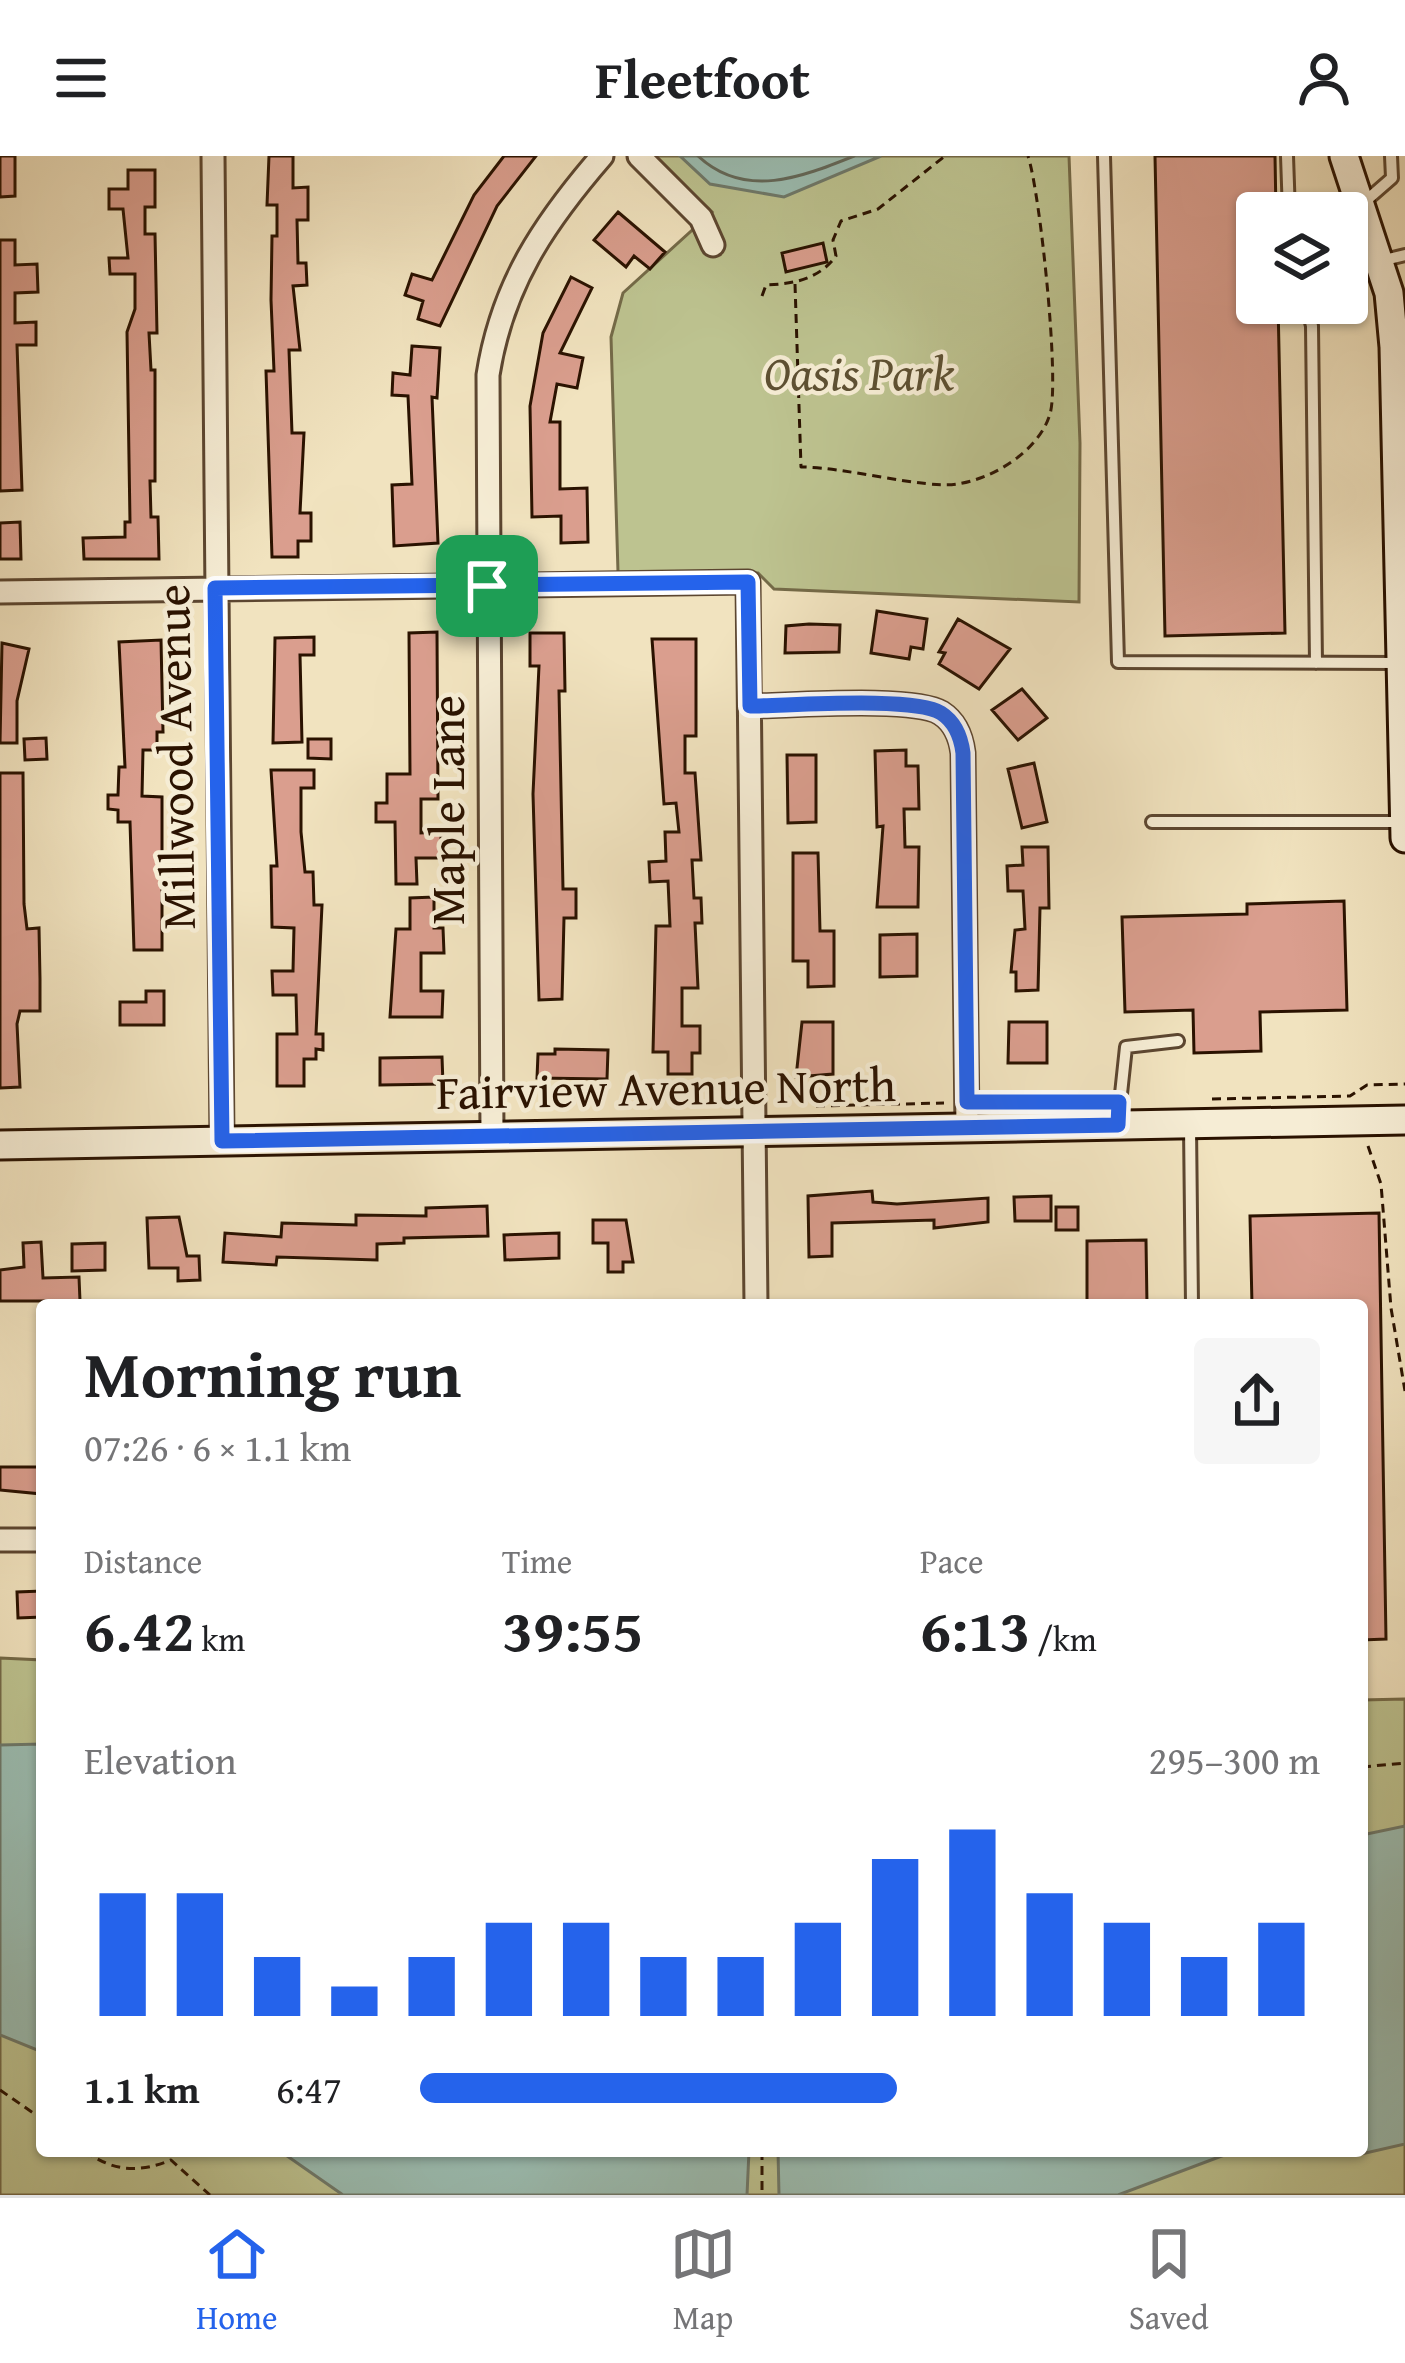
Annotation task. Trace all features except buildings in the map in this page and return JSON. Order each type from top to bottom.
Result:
[{"type":"street","name":"Millwood Avenue","points":[[213,156],[222,1141]]},
{"type":"street","name":"Maple Lane","points":[[492,1136],[486,414],[493,341],[517,272],[536,238],[602,156]]},
{"type":"street","points":[[639,156],[701,218],[713,244]]},
{"type":"street","points":[[1344,156],[1354,192]]},
{"type":"street","points":[[1368,222],[1393,260],[1405,838]]},
{"type":"street","points":[[0,592],[748,582],[756,1299]]},
{"type":"street","points":[[750,706],[928,706],[951,721],[963,753],[967,1115]]},
{"type":"street","name":"Fairview Avenue North","points":[[0,1145],[754,1132],[967,1115],[1118,1125],[1405,1120]]},
{"type":"street","points":[[0,1540],[36,1540]]},
{"type":"lane","points":[[1104,156],[1118,662],[1401,663]]},
{"type":"lane","points":[[1287,156],[1288,192]]},
{"type":"lane","points":[[1368,198],[1392,178],[1391,156]]},
{"type":"lane","points":[[1311,324],[1316,663]]},
{"type":"lane","points":[[1152,822],[1405,822]]},
{"type":"lane","points":[[1118,1125],[1126,1047],[1178,1041]]},
{"type":"lane","points":[[1190,1124],[1192,1299]]},
{"type":"path","points":[[762,296],[766,285],[795,284],[824,272],[836,256],[833,240],[841,221],[878,209],[945,156]]},
{"type":"path","points":[[795,284],[801,467],[843,467],[954,485],[998,472],[1031,444],[1051,414],[1045,278],[1036,182],[1028,156]]},
{"type":"path","points":[[1211,1099],[1350,1096],[1367,1085],[1405,1084]]},
{"type":"path","points":[[814,1106],[967,1115],[1076,1102]]},
{"type":"path","points":[[1368,1160],[1382,1184],[1391,1308],[1405,1391]]},
{"type":"path","points":[[1368,1766],[1405,1763]]},
{"type":"path","points":[[0,2090],[36,2115]]},
{"type":"path","points":[[93,2157],[108,2168],[148,2170],[172,2160],[210,2195]]},
{"type":"path","points":[[762,2157],[762,2195]]},
{"type":"green space","name":"Oasis Park","points":[[651,156],[1069,156],[1080,443],[1079,602],[774,589],[758,573],[618,572],[611,337],[623,293],[712,212]]},
{"type":"green space","points":[[0,1658],[36,1660],[36,2157],[1368,2157],[1368,1700],[1405,1699],[1405,2195],[0,2195]]},
{"type":"water","points":[[680,156],[881,156],[784,197],[710,184]]},
{"type":"water","points":[[36,1744],[36,2050],[0,2035],[0,1745]]},
{"type":"water","points":[[1405,1826],[1405,2144],[1368,2152],[1368,1834]]},
{"type":"water","points":[[289,2157],[749,2157],[747,2195],[343,2195]]},
{"type":"water","points":[[778,2157],[1219,2157],[1118,2195],[779,2195]]},
{"type":"route","points":[[748,582],[750,706],[928,706],[951,721],[963,753],[967,1102],[1119,1102],[1118,1125],[222,1141],[215,588],[487,586],[748,582]]}]
